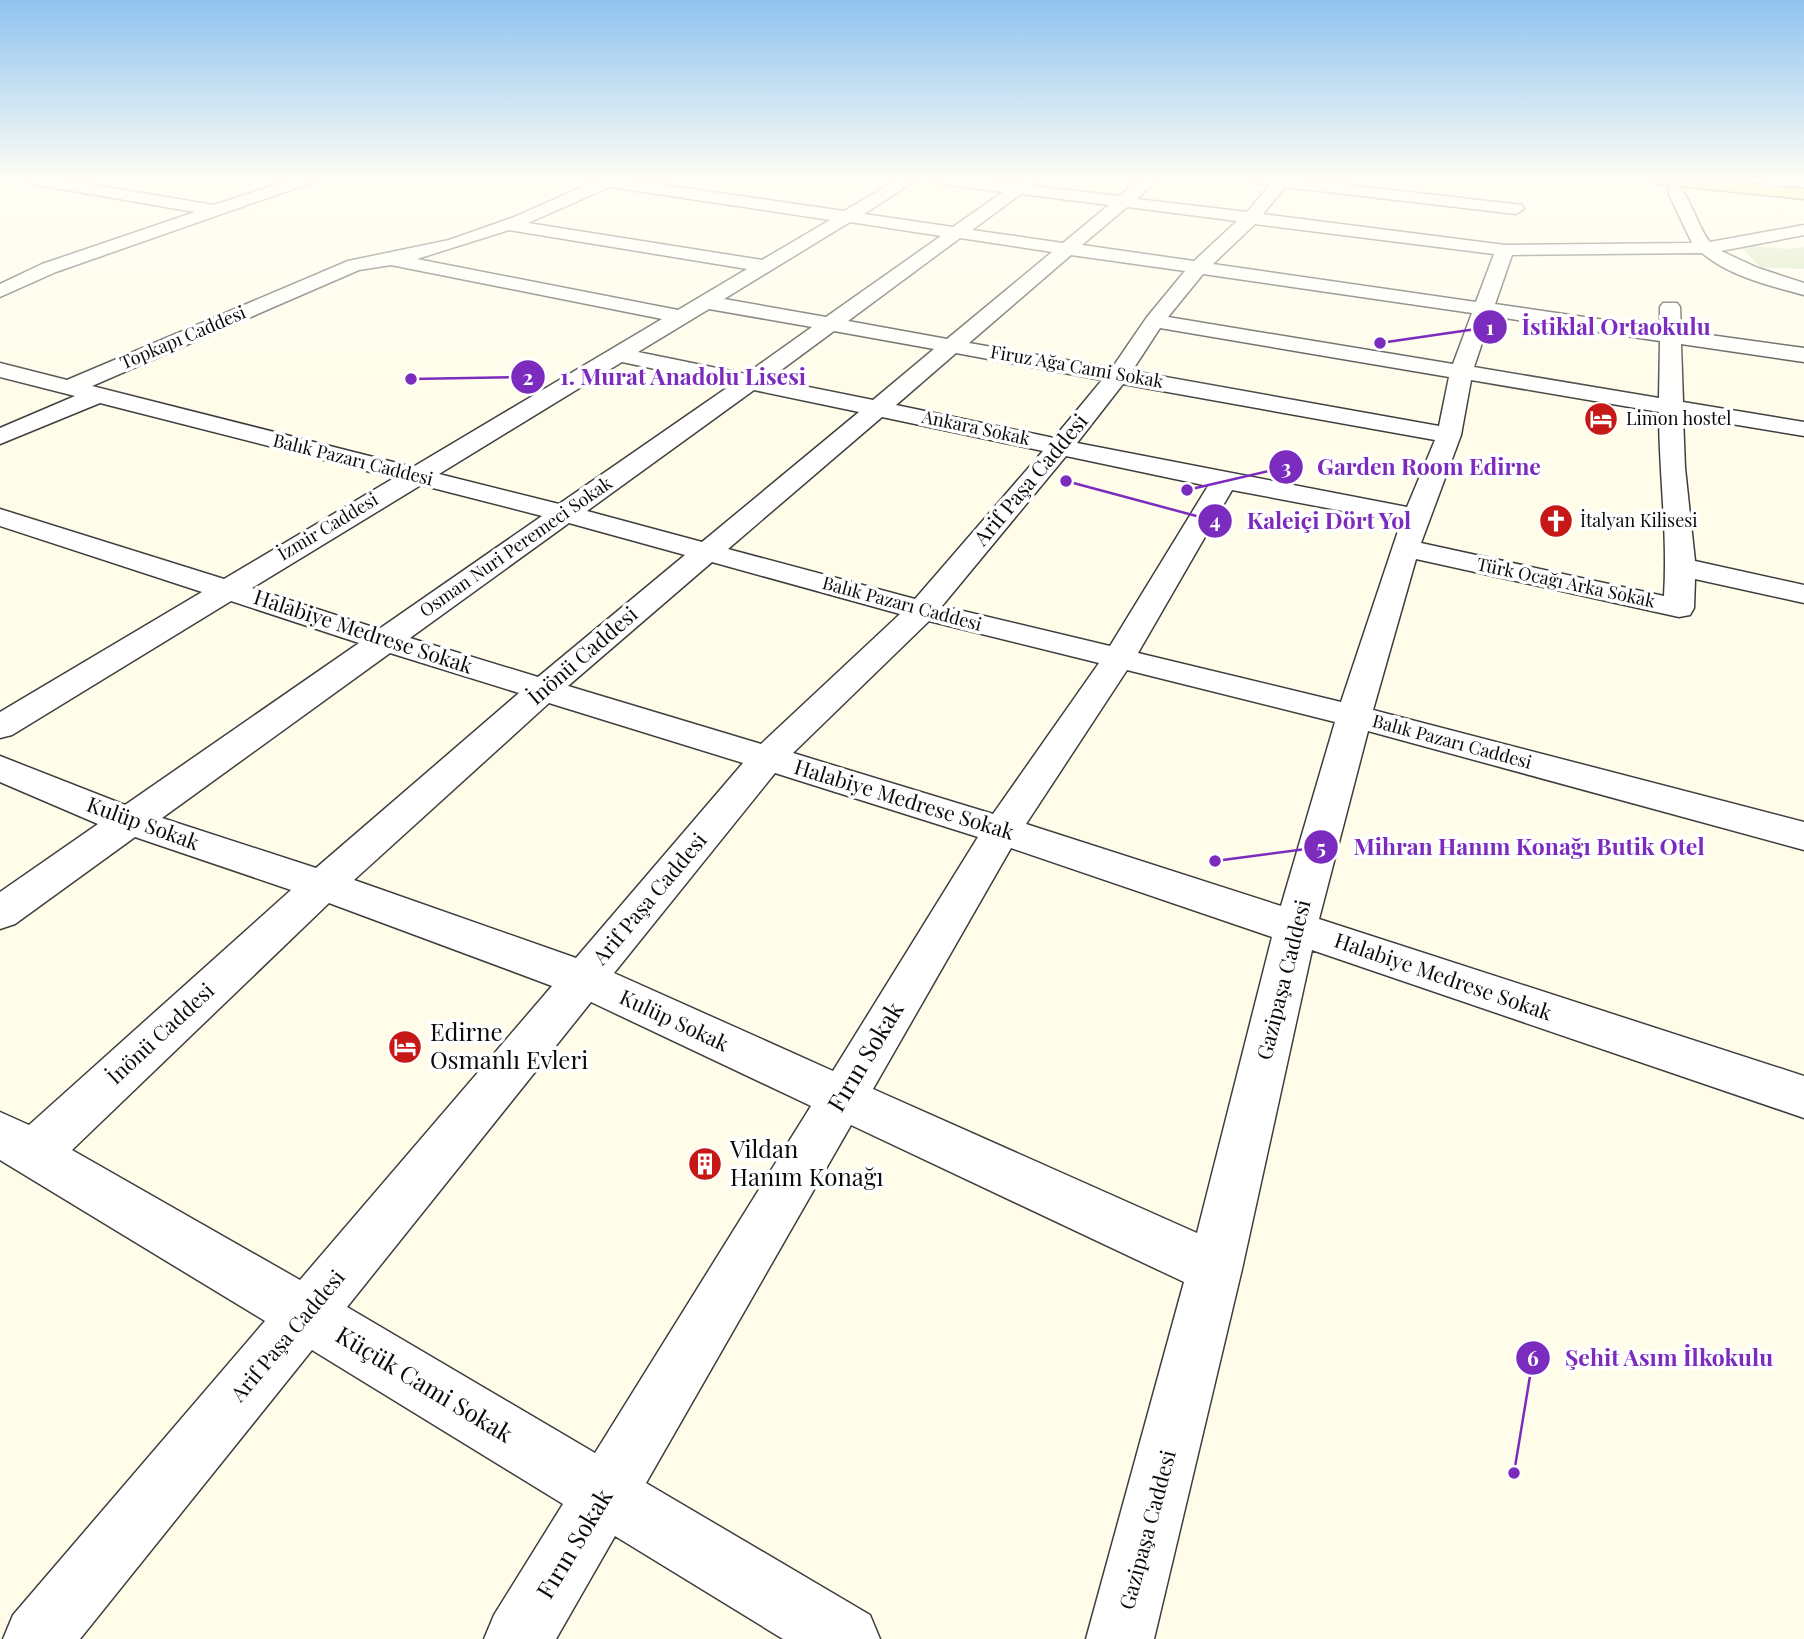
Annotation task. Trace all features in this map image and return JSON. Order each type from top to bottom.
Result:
[{"type":"street","points":[[0,291],[50,268],[86,255]]},
{"type":"street","name":"Topkapı Caddesi","points":[[68,388],[355,265],[398,260],[412,255]]},
{"type":"street","points":[[699,255],[764,266]]},
{"type":"street","name":"İzmir Caddesi","points":[[0,727],[782,255]]},
{"type":"street","name":"Osman Nuri Peremeci Sokak","points":[[0,912],[750,382],[922,255]]},
{"type":"street","name":"İnönü Caddesi","points":[[17,1144],[323,885],[705,550],[1061,255]]},
{"type":"street","points":[[1113,255],[1804,355]]},
{"type":"street","name":"Arif Paşa Caddesi","points":[[37,1639],[768,757],[922,610],[1061,446],[1118,375],[1154,321],[1211,255]]},
{"type":"street","points":[[1325,286],[1344,255]]},
{"type":"street","name":"Gazipaşa Caddesi","points":[[1119,1639],[1215,1269],[1296,927],[1354,716],[1411,533],[1449,435],[1461,372],[1502,255]]},
{"type":"street","points":[[1721,255],[1751,271],[1804,289]]},
{"type":"street","points":[[398,260],[681,317]]},
{"type":"street","points":[[12,262],[50,268]]},
{"type":"street","name":"Firuz Ağa Cami Sokak","points":[[705,302],[1449,435]]},
{"type":"street","name":"Türk Ocağı Arka Sokak","points":[[1411,533],[1679,607],[1681,567],[1672,468],[1670,307]]},
{"type":"street","points":[[1154,321],[1804,429]]},
{"type":"street","name":"Ankara Sokak","points":[[617,354],[1224,481],[1411,533]]},
{"type":"street","name":"Balık Pazarı Caddesi","points":[[0,370],[563,513],[922,610],[1354,716],[1804,836]]},
{"type":"street","points":[[0,437],[96,396]]},
{"type":"street","name":"Fırın Sokak","points":[[518,1639],[1002,830],[1119,658],[1224,481]]},
{"type":"street","name":"Halabiye Medrese Sokak","points":[[0,517],[385,641],[1002,830],[1804,1097]]},
{"type":"street","points":[[1681,567],[1804,594]]},
{"type":"street","name":"Kulüp Sokak","points":[[0,768],[128,821],[323,885],[584,979],[1215,1269]]},
{"type":"street","name":"Küçük Cami Sokak","points":[[17,1144],[306,1314],[846,1639]]},
{"type":"green space","points":[[1749,255],[1804,255],[1804,269],[1760,267]]},
{"type":"place","name":"İstiklal Ortaokulu","points":[[1380,343]]},
{"type":"place","name":"1. Murat Anadolu Lisesi","points":[[411,379]]},
{"type":"place","name":"Limon hostel","points":[[1601,419]]},
{"type":"place","name":"Kaleiçi Dört Yol","points":[[1066,481]]},
{"type":"place","name":"Garden Room Edirne","points":[[1187,490]]},
{"type":"place","name":"İtalyan Kilisesi","points":[[1556,521]]},
{"type":"place","name":"Mihran Hanım Konağı Butik Otel","points":[[1215,861]]},
{"type":"place","name":"Edirne Osmanlı Evleri","points":[[405,1047]]},
{"type":"place","name":"Vildan Hanım Konağı","points":[[705,1164]]},
{"type":"place","name":"Şehit Asım İlkokulu","points":[[1514,1473]]}]
